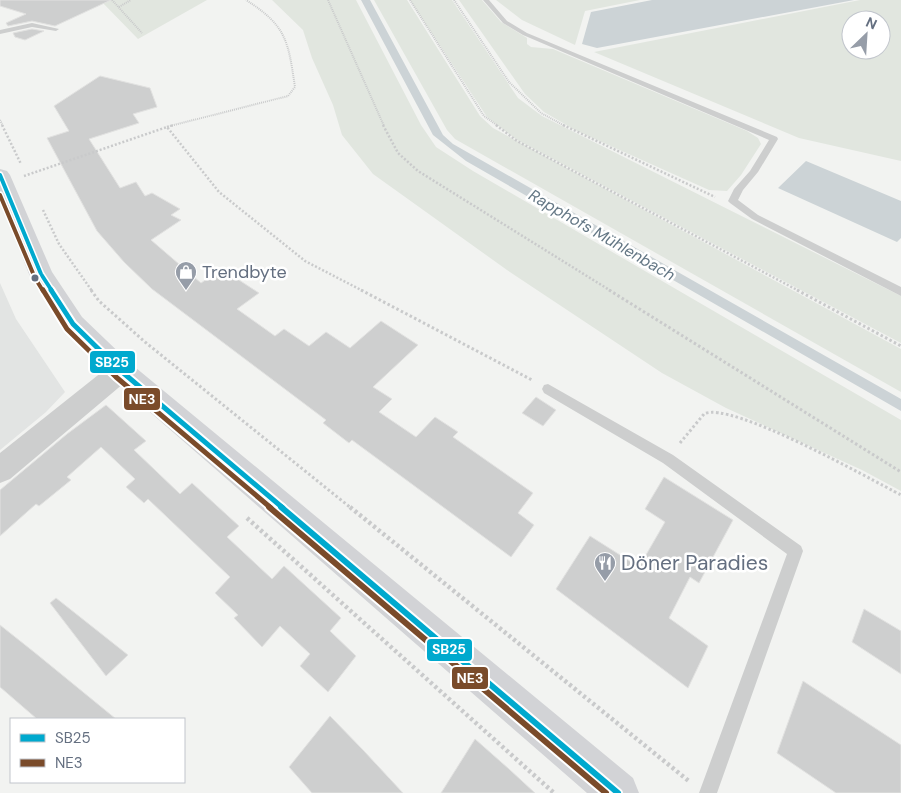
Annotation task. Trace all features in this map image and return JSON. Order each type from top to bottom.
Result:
[{"type":"main road","points":[[15,179],[41,274],[73,324],[121,371],[618,793]]},
{"type":"street","points":[[0,470],[121,371]]},
{"type":"lane","points":[[486,0],[505,22],[525,34],[774,139],[754,172],[739,189],[733,201],[755,217],[901,292]]},
{"type":"lane","points":[[0,32],[32,25],[56,29]]},
{"type":"lane","points":[[548,389],[668,459],[796,551],[702,790]]},
{"type":"path","points":[[112,0],[142,33]]},
{"type":"path","points":[[118,7],[131,0]]},
{"type":"path","points":[[0,120],[15,179],[167,127],[288,96],[296,87],[283,30],[268,13],[246,0]]},
{"type":"path","points":[[328,0],[386,132],[398,153],[418,171],[901,472]]},
{"type":"path","points":[[410,0],[484,116],[494,126],[517,141],[901,346]]},
{"type":"path","points":[[454,0],[510,82],[541,113],[570,129],[714,197],[733,201]]},
{"type":"path","points":[[167,127],[218,192],[305,261],[548,389]]},
{"type":"path","points":[[38,201],[59,244],[99,301],[144,342],[702,790]]},
{"type":"path","points":[[668,459],[700,417],[710,411],[729,413],[828,457],[901,495]]},
{"type":"path","points":[[239,511],[554,793]]},
{"type":"shaded area","points":[[100,0],[207,0],[138,39]]},
{"type":"shaded area","points":[[272,0],[356,0],[421,125],[436,147],[473,171],[901,420],[901,491],[862,470],[726,408],[662,373],[507,270],[373,174],[342,135],[333,105],[312,58],[303,30]]},
{"type":"shaded area","points":[[374,0],[407,0],[480,116],[493,128],[901,349],[901,392],[455,139],[447,130]]},
{"type":"shaded area","points":[[410,0],[452,0],[518,98],[542,116],[901,296],[901,343],[517,140],[487,117]]},
{"type":"shaded area","points":[[459,0],[482,0],[501,22],[527,38],[527,44],[531,47],[553,49],[747,131],[758,138],[761,144],[741,175],[727,191],[709,190],[575,130],[544,112],[525,94]]},
{"type":"shaded area","points":[[496,0],[640,0],[585,11],[575,45],[522,20]]},
{"type":"shaded area","points":[[860,0],[901,0],[901,161],[799,138],[594,52]]},
{"type":"shaded area","points":[[0,283],[16,319],[65,392],[46,412],[0,450]]},
{"type":"water","name":"Rapphofs Mühlenbach","points":[[361,0],[370,0],[443,135],[453,144],[901,399],[901,411],[466,161],[433,135]]},
{"type":"water","points":[[652,0],[854,0],[597,48],[582,44],[591,12]]},
{"type":"water","points":[[806,161],[901,201],[901,238],[897,242],[778,188]]},
{"type":"building","points":[[0,0],[111,0],[55,26],[32,21],[8,26],[6,23],[26,14],[0,6]]},
{"type":"building","points":[[32,29],[44,31],[25,40],[15,37],[13,33]]},
{"type":"building","points":[[100,76],[150,88],[157,107],[133,114],[139,123],[89,139],[120,188],[136,182],[145,196],[152,193],[180,209],[171,215],[181,220],[151,240],[201,283],[222,269],[259,293],[237,309],[275,336],[284,329],[309,346],[326,332],[350,348],[381,321],[418,345],[373,387],[392,399],[379,412],[416,437],[435,417],[458,432],[453,437],[533,493],[518,513],[534,525],[511,557],[352,440],[349,443],[323,423],[326,420],[152,289],[124,262],[97,231],[47,138],[69,131],[54,106]]},
{"type":"building","points":[[536,397],[556,410],[543,426],[522,413]]},
{"type":"building","points":[[106,405],[146,441],[134,450],[180,494],[192,483],[239,526],[227,537],[272,579],[284,566],[341,618],[330,631],[356,656],[328,692],[300,666],[310,654],[280,626],[262,647],[234,618],[238,615],[215,593],[230,577],[148,499],[144,503],[126,487],[135,479],[101,447],[67,477],[71,480],[39,506],[36,504],[0,536],[0,490],[67,434]]},
{"type":"building","points":[[664,477],[733,520],[699,583],[690,577],[669,618],[708,646],[688,688],[556,589],[590,536],[639,567],[665,522],[645,509]]},
{"type":"building","points":[[56,598],[128,655],[106,676],[50,603]]},
{"type":"building","points":[[864,609],[901,631],[901,674],[852,642]]},
{"type":"building","points":[[0,625],[115,718],[36,718],[0,687]]},
{"type":"building","points":[[803,681],[901,745],[901,793],[836,793],[777,753]]},
{"type":"building","points":[[330,716],[403,793],[312,793],[289,767]]},
{"type":"building","points":[[475,739],[509,769],[535,793],[441,793]]},
{"type":"transit line","name":"SB25","points":[[0,175],[41,274],[73,324],[121,371],[618,793]]},
{"type":"transit line","name":"NE3","points":[[0,195],[35,278],[67,329],[116,377],[606,793]]},
{"type":"place","name":"Trendbyte","points":[[186,291]]},
{"type":"place","name":"Döner Paradies","points":[[605,582]]}]
